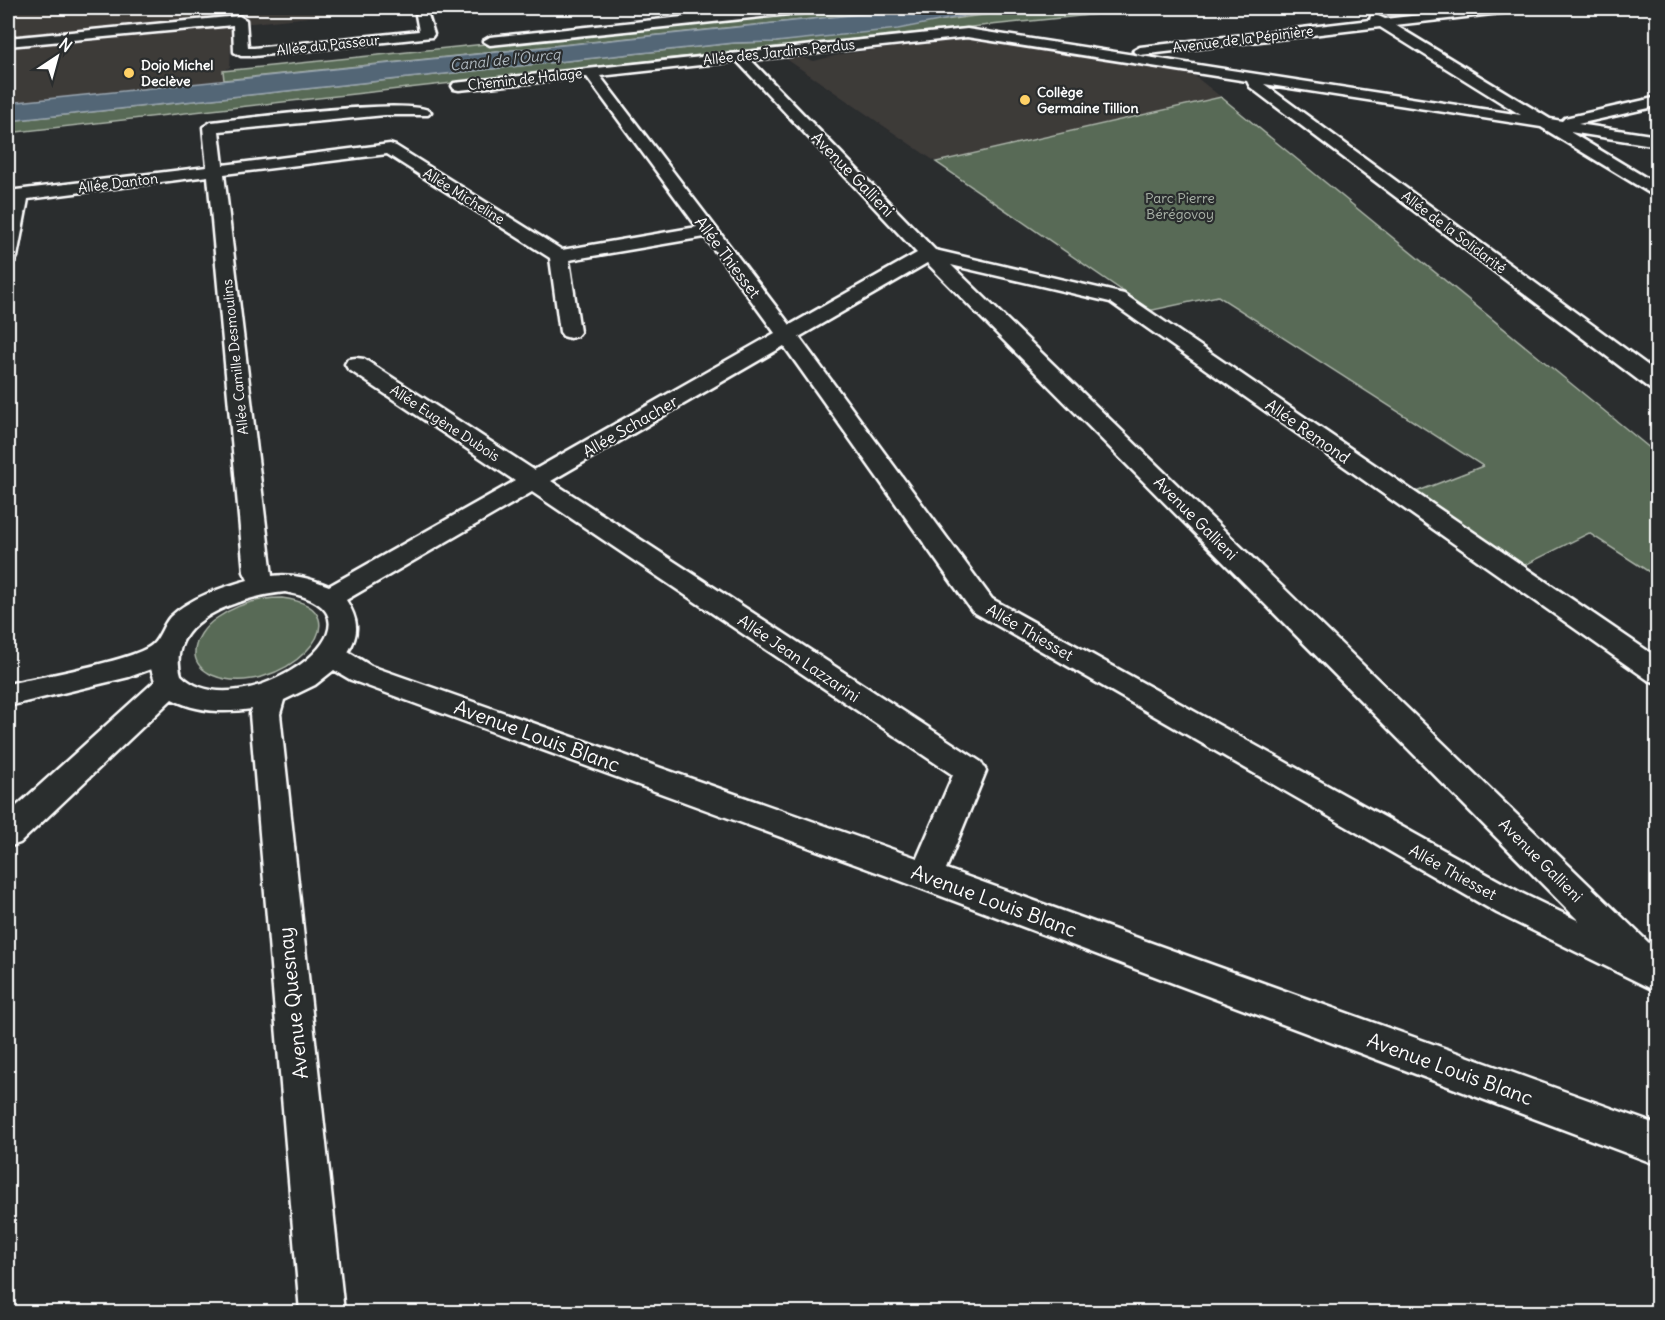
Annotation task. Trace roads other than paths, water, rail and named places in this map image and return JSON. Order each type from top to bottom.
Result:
[{"type":"street","points":[[490,41],[809,8]]},
{"type":"street","name":"Avenue de la Pépinière","points":[[1121,57],[1130,52],[1510,8]]},
{"type":"street","points":[[637,10],[652,16],[707,18]]},
{"type":"street","points":[[1366,13],[1658,193]]},
{"type":"street","name":"Allée du Passeur","points":[[8,42],[167,22],[239,20],[241,52],[427,34],[422,15]]},
{"type":"street","points":[[297,32],[298,48]]},
{"type":"street","name":"Allée des Jardins Perdus","points":[[591,72],[967,33],[1547,123]]},
{"type":"street","name":"Avenue Gallieni","points":[[740,56],[929,254],[1658,975]]},
{"type":"street","name":"Chemin de Halage","points":[[459,86],[591,72]]},
{"type":"street","name":"Allée Thiesset","points":[[591,72],[788,336],[981,605],[1509,903],[1658,975]]},
{"type":"street","name":"Allée de la Solidarité","points":[[1254,78],[1255,84],[1658,384]]},
{"type":"street","points":[[1547,123],[1562,123],[1658,101]]},
{"type":"street","name":"Allée Camille Desmoulins","points":[[264,584],[257,572],[211,127],[385,111],[423,112]]},
{"type":"street","points":[[1505,117],[1514,117],[1524,111]]},
{"type":"street","points":[[1547,123],[1658,141]]},
{"type":"street","name":"Allée Micheline","points":[[216,171],[390,150],[559,256]]},
{"type":"street","name":"Allée Danton","points":[[8,257],[14,196],[216,171]]},
{"type":"street","points":[[570,332],[559,256],[708,231]]},
{"type":"street","name":"Allée Schacher","points":[[331,597],[929,254]]},
{"type":"street","name":"Allée Remond","points":[[929,254],[1116,298],[1658,673]]},
{"type":"street","name":"Allée Eugène Dubois","points":[[357,364],[534,481]]},
{"type":"street","name":"Allée Jean Lazzarini","points":[[534,481],[970,771],[926,876]]},
{"type":"street","points":[[264,584],[299,584],[317,589],[331,597],[340,609],[344,623],[341,638],[331,655],[309,675],[271,694],[241,701],[213,701],[189,695],[172,684],[164,668],[165,650],[175,632],[191,615],[230,594],[264,584]]},
{"type":"street","points":[[8,695],[129,667],[165,650]]},
{"type":"street","name":"Avenue Louis Blanc","points":[[331,655],[362,673],[926,876],[1658,1145]]},
{"type":"street","points":[[8,834],[152,699],[172,684]]},
{"type":"street","name":"Avenue Quesnay","points":[[271,694],[265,714],[322,1312]]},
{"type":"water","name":"Canal de l'Ourcq","points":[[919,8],[1036,8],[969,15],[898,29],[776,42],[734,43],[8,121],[8,103]]},
{"type":"place","name":"Dojo Michel Declève","points":[[129,73]]},
{"type":"place","name":"Collège Germaine Tillion","points":[[1025,100]]},
{"type":"park label","name":"Parc Pierre Bérégovoy","points":[[1180,206]]}]
